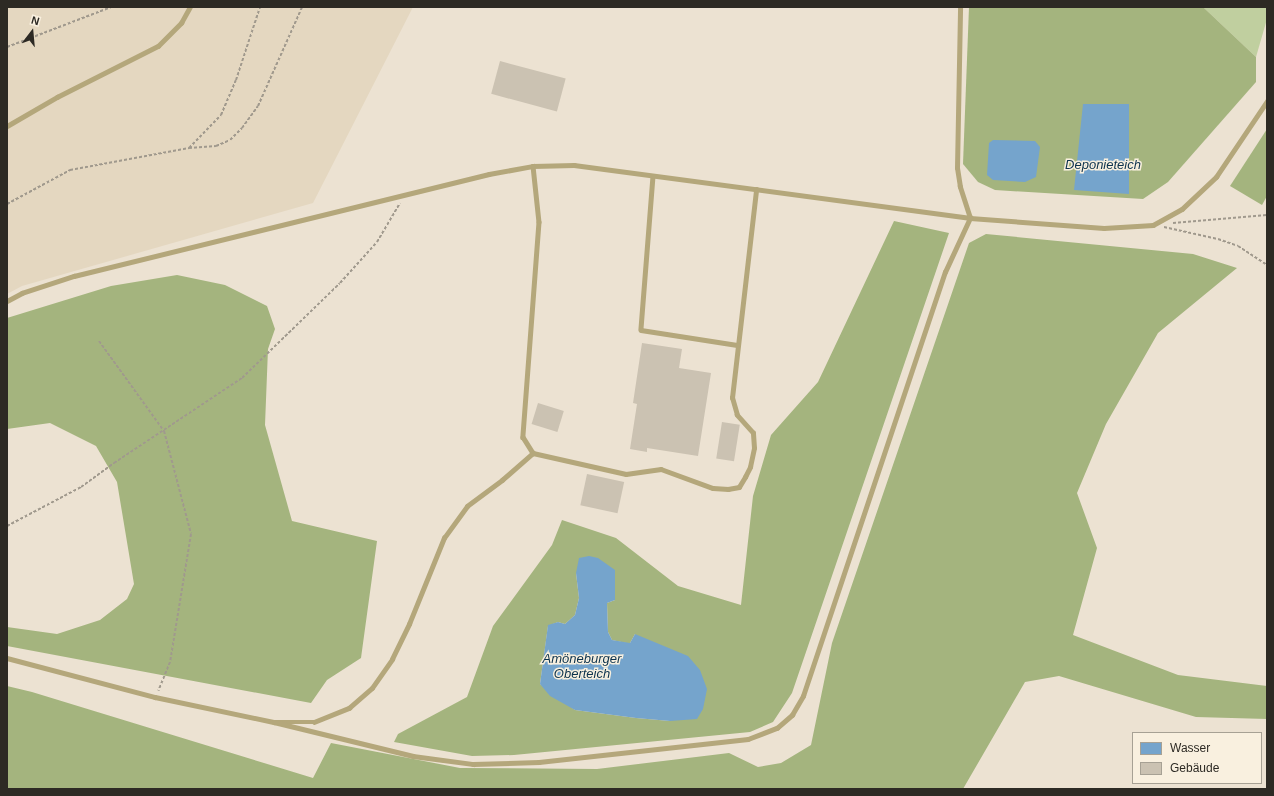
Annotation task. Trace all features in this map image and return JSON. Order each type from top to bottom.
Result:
[{"type":"lane","points":[[7,126],[56,97],[158,46],[181,24],[190,7]]},
{"type":"lane","points":[[7,658],[155,697],[274,722],[413,756],[473,764],[539,762],[748,739],[777,728],[792,715],[803,696],[945,272],[970,218],[960,186],[958,168],[960,7]]},
{"type":"lane","points":[[7,301],[22,293],[74,276],[405,194],[489,174],[533,166],[574,165],[970,218],[1104,228],[1153,225],[1182,209],[1216,177],[1267,101]]},
{"type":"lane","points":[[533,166],[539,222],[523,436],[532,453],[626,474],[661,469],[713,488],[728,489],[739,486],[750,467],[754,448],[753,433],[737,415],[732,398],[756,189]]},
{"type":"lane","points":[[653,176],[642,330],[737,345]]},
{"type":"lane","points":[[274,722],[314,722],[349,708],[372,688],[392,659],[409,624],[444,538],[467,506],[502,480],[532,453]]},
{"type":"path","points":[[7,47],[111,7]]},
{"type":"path","points":[[189,148],[211,127],[224,110],[236,80],[260,7]]},
{"type":"path","points":[[7,204],[70,170],[189,148],[216,146],[230,140],[242,128],[261,100],[302,7]]},
{"type":"path","points":[[7,526],[81,487],[114,463],[242,378],[340,283],[377,242],[405,194]]},
{"type":"path","points":[[1153,225],[1267,216]]},
{"type":"path","points":[[1153,225],[1218,239],[1238,246],[1267,266]]},
{"type":"path","points":[[99,341],[164,431],[191,534],[170,662],[155,697]]},
{"type":"shaded area","points":[[7,7],[413,7],[313,203],[22,286],[7,294]]},
{"type":"green space","points":[[969,7],[1203,7],[1256,57],[1256,82],[1168,182],[1143,199],[995,190],[978,182],[963,164]]},
{"type":"green space","points":[[1203,7],[1267,7],[1267,19],[1256,57]]},
{"type":"green space","points":[[1267,129],[1267,196],[1262,205],[1230,186]]},
{"type":"green space","points":[[894,221],[949,233],[792,693],[773,722],[750,732],[514,755],[472,756],[394,742],[398,734],[467,697],[493,626],[552,545],[562,520],[616,538],[678,586],[741,605],[753,496],[771,435],[818,382]],"holes":[[[576,573],[614,590],[615,600],[607,603],[608,632],[612,640],[626,643],[630,643],[635,634],[670,721],[575,710],[540,684],[548,626],[558,622],[565,624],[575,615],[579,598]]]},
{"type":"green space","points":[[986,234],[1193,254],[1237,268],[1158,333],[1106,424],[1077,493],[1097,548],[1073,635],[1178,675],[1267,686],[1267,719],[1196,717],[1059,676],[1025,682],[963,789],[7,789],[7,686],[32,692],[313,778],[331,743],[460,768],[597,769],[729,753],[758,767],[781,763],[811,745],[832,643],[969,243]]},
{"type":"green space","points":[[177,275],[225,285],[267,306],[275,329],[268,349],[265,425],[292,521],[377,541],[361,658],[327,680],[311,703],[7,646],[7,627],[57,634],[100,620],[127,599],[134,584],[117,482],[96,446],[50,423],[7,429],[7,318],[111,286]]},
{"type":"water","name":"Deponieteich","points":[[1083,104],[1129,104],[1129,194],[1074,190]]},
{"type":"water","name":"Deponieteich","points":[[993,140],[1035,141],[1040,147],[1036,177],[1025,182],[993,180],[987,175],[989,143]]},
{"type":"water","name":"Amöneburger Oberteich","points":[[589,556],[598,558],[615,570],[615,600],[607,603],[608,632],[612,640],[630,643],[635,634],[688,656],[700,670],[707,689],[703,709],[697,719],[670,721],[575,710],[550,696],[540,684],[548,625],[558,622],[565,624],[575,615],[579,598],[576,573],[579,558]]},
{"type":"building","points":[[500,61],[566,79],[557,111],[491,94]]},
{"type":"building","points":[[642,343],[682,349],[679,368],[711,373],[698,456],[647,448],[647,452],[630,449],[637,404],[633,403]]},
{"type":"building","points":[[538,403],[564,411],[557,432],[532,424]]},
{"type":"building","points":[[722,422],[740,425],[734,461],[716,459]]},
{"type":"building","points":[[587,474],[624,482],[618,513],[580,505]]}]
